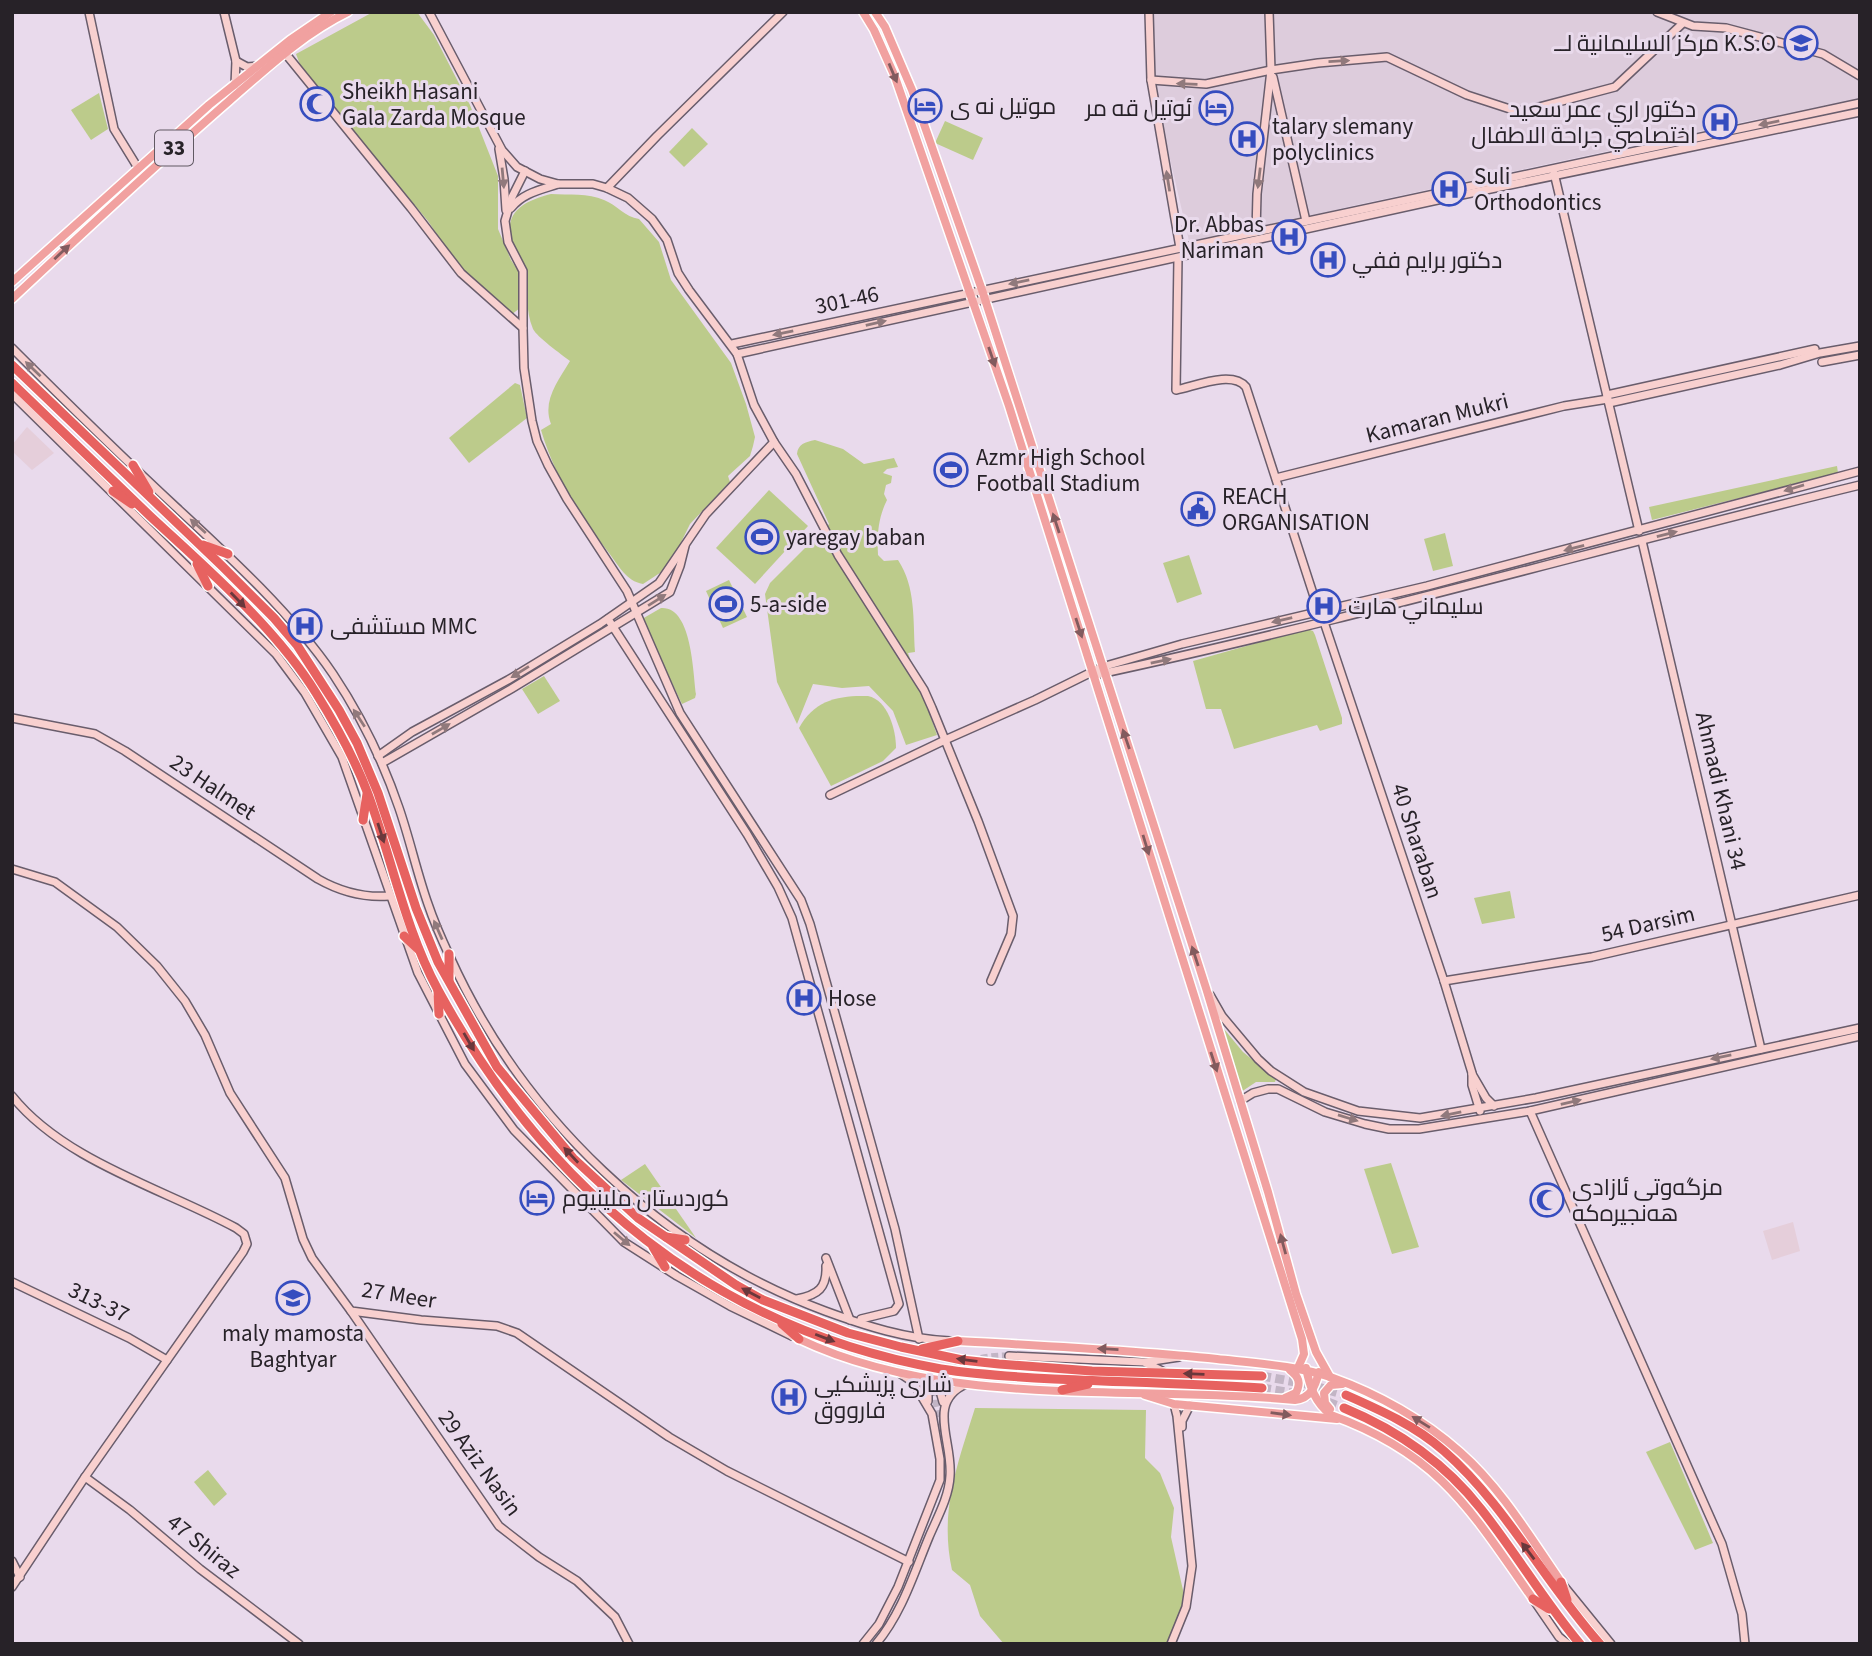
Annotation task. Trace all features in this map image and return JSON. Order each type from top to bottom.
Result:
[{"type":"highway","points":[[12,365],[274,618],[314,670],[349,727],[372,776],[422,923],[449,985],[498,1067],[532,1110],[573,1158],[638,1217],[736,1285],[764,1300],[848,1333],[917,1351],[962,1360],[1092,1371],[1262,1376]]},
{"type":"highway","points":[[12,383],[240,601],[304,676],[353,759],[421,952],[438,989],[483,1067],[535,1135],[594,1197],[650,1243],[704,1281],[775,1318],[843,1344],[890,1358],[1002,1377],[1262,1388]]},
{"type":"highway","points":[[133,465],[155,503]]},
{"type":"highway","points":[[113,492],[149,515]]},
{"type":"highway","points":[[197,542],[228,554]]},
{"type":"highway","points":[[193,556],[208,586]]},
{"type":"highway","points":[[304,676],[312,677],[314,670]]},
{"type":"highway","points":[[317,694],[318,689],[326,688]]},
{"type":"highway","points":[[363,820],[367,793]]},
{"type":"highway","points":[[404,936],[421,952]]},
{"type":"highway","points":[[449,954],[449,985]]},
{"type":"highway","points":[[438,989],[439,1014]]},
{"type":"highway","points":[[521,1119],[530,1118],[532,1110]]},
{"type":"highway","points":[[535,1135],[538,1126],[545,1125]]},
{"type":"highway","points":[[664,1237],[685,1240]]},
{"type":"highway","points":[[650,1243],[665,1267]]},
{"type":"highway","points":[[775,1318],[799,1339]]},
{"type":"highway","points":[[917,1351],[958,1341]]},
{"type":"highway","points":[[1062,1390],[1097,1382]]},
{"type":"highway","points":[[1346,1395],[1376,1408],[1423,1435],[1460,1466],[1482,1490],[1600,1644]]},
{"type":"highway","points":[[1344,1408],[1410,1442],[1440,1465],[1481,1509],[1580,1644]]},
{"type":"highway","points":[[1410,1442],[1415,1456]]},
{"type":"highway","points":[[1561,1582],[1568,1605]]},
{"type":"highway","points":[[1533,1599],[1556,1614]]},
{"type":"main road","points":[[89,12],[114,129],[138,168]]},
{"type":"main road","points":[[224,12],[236,61],[235,85]]},
{"type":"main road","name":"33","points":[[217,105],[258,66],[331,12]]},
{"type":"main road","name":"33","points":[[13,299],[217,105],[285,53],[348,12]]},
{"type":"main road","points":[[429,12],[497,142],[517,167],[540,179],[558,184],[593,184],[607,187],[628,198],[652,219],[667,240],[678,273],[732,344],[754,405],[774,442],[796,474],[844,565],[924,690],[978,821],[1013,916],[1011,934],[991,981]]},
{"type":"main road","points":[[607,187],[783,12]]},
{"type":"main road","points":[[863,12],[895,77],[972,297],[1097,672],[1166,864],[1264,1176],[1296,1294],[1316,1352],[1330,1377]]},
{"type":"main road","points":[[875,12],[885,27],[912,90],[984,295],[1160,892],[1304,1348],[1296,1393],[1282,1399]]},
{"type":"main road","points":[[1149,12],[1151,80],[1180,248]]},
{"type":"main road","points":[[1256,232],[1257,194],[1271,70],[1269,12]]},
{"type":"main road","points":[[1657,12],[1683,23],[1699,27],[1726,28],[1816,52],[1833,58],[1860,76]]},
{"type":"main road","points":[[1151,80],[1206,84],[1318,62],[1387,57],[1467,95],[1513,110],[1530,109],[1615,87],[1683,23]]},
{"type":"main road","points":[[285,53],[461,273],[523,328]]},
{"type":"main road","points":[[236,61],[247,67],[258,66]]},
{"type":"main road","points":[[1271,70],[1306,221]]},
{"type":"main road","points":[[972,297],[1178,258],[1860,103]]},
{"type":"main road","points":[[984,295],[1306,221],[1860,112]]},
{"type":"main road","name":"33","points":[[12,282],[138,168],[206,115]]},
{"type":"main road","points":[[497,142],[504,179],[505,233],[523,271],[524,368],[537,441],[567,499],[627,591],[680,713],[801,901],[810,924],[895,1229],[919,1339]]},
{"type":"main road","points":[[506,214],[525,171]]},
{"type":"main road","points":[[1554,173],[1640,531]]},
{"type":"main road","points":[[506,214],[519,198],[558,184]]},
{"type":"main road","points":[[1178,258],[1176,390],[1230,378],[1243,383],[1319,612]]},
{"type":"main road","name":"301-46","points":[[732,344],[972,297]]},
{"type":"main road","name":"301-46","points":[[737,354],[972,297]]},
{"type":"main road","name":"Kamaran Mukri","points":[[1276,478],[1564,406],[1608,399],[1820,351],[1860,346]]},
{"type":"main road","points":[[12,348],[228,554],[309,641],[366,728],[400,810],[428,904],[449,954],[490,1034],[569,1136],[656,1218],[685,1240],[749,1278],[796,1300],[850,1320],[919,1339],[1187,1356],[1298,1371],[1330,1377],[1348,1384],[1404,1412],[1437,1433],[1461,1453],[1533,1539],[1561,1582],[1611,1644]]},
{"type":"main road","points":[[1822,362],[1860,355]]},
{"type":"main road","points":[[12,394],[275,654],[305,693],[342,757],[418,973],[465,1064],[514,1130],[624,1242],[730,1306],[813,1346],[900,1373],[966,1384],[1142,1394],[1191,1392],[1300,1399],[1306,1398],[1312,1391],[1318,1375],[1316,1352]]},
{"type":"main road","points":[[380,760],[511,689],[610,623],[631,602],[659,583],[706,514],[774,442]]},
{"type":"main road","points":[[830,795],[1097,672],[1231,632],[1498,568],[1860,471]]},
{"type":"main road","points":[[1097,672],[1234,644],[1324,622],[1860,485]]},
{"type":"main road","points":[[1759,499],[1754,505],[1761,510]]},
{"type":"main road","points":[[1736,505],[1743,509],[1738,516]]},
{"type":"main road","points":[[610,623],[636,614],[670,592],[687,541]]},
{"type":"main road","name":"Ahmadi Khani 34","points":[[1642,541],[1761,1049]]},
{"type":"main road","points":[[1512,564],[1514,573]]},
{"type":"main road","points":[[1498,568],[1501,576]]},
{"type":"main road","name":"40 Sharaban","points":[[1324,622],[1444,981],[1472,1073],[1482,1118]]},
{"type":"main road","points":[[610,623],[747,834],[789,910],[899,1304],[894,1311],[861,1319]]},
{"type":"main road","points":[[1231,632],[1234,644]]},
{"type":"main road","name":"23 Halmet","points":[[12,718],[94,734],[125,751],[318,879],[345,891],[366,896],[389,895]]},
{"type":"main road","points":[[1153,868],[1160,869],[1166,864]]},
{"type":"main road","name":"27 Meer","points":[[12,869],[55,882],[108,920],[157,966],[185,1001],[205,1035],[230,1093],[285,1178],[303,1239],[312,1258],[351,1311],[497,1326],[517,1333],[669,1437],[727,1471],[909,1562]]},
{"type":"main road","points":[[1160,892],[1166,885],[1173,887]]},
{"type":"main road","name":"54 Darsim","points":[[1444,981],[1591,957],[1860,895]]},
{"type":"main road","points":[[1206,988],[1222,1016],[1258,1059],[1289,1083],[1330,1103],[1380,1115],[1420,1118],[1536,1098],[1860,1028]]},
{"type":"main road","points":[[1240,1101],[1268,1088],[1278,1089],[1325,1112],[1378,1127],[1419,1129],[1531,1111],[1860,1037]]},
{"type":"main road","name":"40 Sharaban","points":[[1472,1073],[1494,1105]]},
{"type":"main road","points":[[12,1096],[22,1109],[56,1139],[236,1228],[244,1234],[247,1244],[12,1587]]},
{"type":"main road","points":[[1325,1112],[1330,1103]]},
{"type":"main road","points":[[1531,1111],[1722,1544],[1742,1614],[1745,1644]]},
{"type":"main road","points":[[1252,1179],[1264,1176]]},
{"type":"main road","points":[[1257,1194],[1268,1192]]},
{"type":"main road","points":[[796,1300],[815,1294],[823,1288],[827,1277],[826,1258],[850,1320]]},
{"type":"main road","name":"313-37","points":[[12,1282],[128,1338],[167,1360]]},
{"type":"main road","name":"29 Aziz Nasin","points":[[351,1311],[499,1526],[539,1557],[577,1581],[615,1617],[629,1644]]},
{"type":"main road","points":[[1009,1356],[1144,1362],[1187,1356]]},
{"type":"main road","points":[[1144,1362],[1165,1372]]},
{"type":"main road","points":[[1298,1371],[1323,1408],[1331,1415],[1391,1441],[1415,1456],[1444,1480],[1470,1509],[1559,1637],[1568,1644]]},
{"type":"main road","points":[[900,1373],[913,1382],[930,1407]]},
{"type":"main road","points":[[944,1407],[951,1392],[966,1384]]},
{"type":"main road","points":[[1343,1419],[1328,1407],[1324,1393],[1331,1385],[1348,1384]]},
{"type":"main road","points":[[876,1644],[903,1601],[950,1482],[944,1407],[942,1395],[936,1389],[928,1395],[939,1449],[940,1480],[890,1605]]},
{"type":"main road","points":[[1142,1394],[1174,1404],[1343,1419]]},
{"type":"main road","points":[[1173,1644],[1186,1607],[1192,1566],[1174,1404]]},
{"type":"main road","points":[[1173,1644],[1189,1612],[1196,1567],[1182,1421],[1189,1405]]},
{"type":"main road","points":[[863,1644],[905,1583],[945,1480],[940,1417]]},
{"type":"main road","name":"47 Shiraz","points":[[85,1477],[299,1644]]},
{"type":"main road","points":[[12,1560],[20,1577]]},
{"type":"shaded area","points":[[1147,12],[1860,12],[1860,101],[1753,120],[1189,241],[1150,72]]},
{"type":"shaded area","points":[[27,427],[54,453],[32,470],[12,451],[12,445]]},
{"type":"shaded area","points":[[1793,1222],[1800,1251],[1772,1260],[1763,1231]]},
{"type":"green space","points":[[373,12],[417,12],[434,35],[470,105],[498,176],[498,229],[519,272],[520,308],[511,315],[466,278],[428,221],[302,70],[296,54]]},
{"type":"green space","points":[[99,93],[108,129],[91,140],[71,110]]},
{"type":"green space","points":[[945,121],[983,138],[973,160],[935,143]]},
{"type":"green space","points":[[692,128],[708,144],[684,167],[669,152]]},
{"type":"green space","points":[[551,194],[585,195],[604,200],[629,216],[639,219],[659,242],[671,280],[731,363],[755,437],[750,456],[728,476],[730,482],[690,524],[669,567],[643,584],[632,580],[623,572],[578,510],[553,464],[541,430],[551,424],[548,407],[550,399],[570,361],[533,329],[524,266],[513,246],[510,225],[517,210],[532,200]]},
{"type":"green space","points":[[515,383],[520,385],[527,418],[469,463],[449,438]]},
{"type":"green space","points":[[815,440],[843,449],[864,464],[894,458],[898,467],[887,469],[883,473],[892,476],[884,494],[887,500],[879,527],[878,555],[884,561],[898,560],[908,581],[915,652],[908,653],[937,735],[906,745],[893,711],[869,686],[842,688],[813,684],[797,724],[777,682],[765,594],[770,583],[829,524],[797,454],[803,444]]},
{"type":"green space","points":[[1837,466],[1838,473],[1652,520],[1649,507]]},
{"type":"green space","name":"yaregay baban","points":[[769,490],[808,526],[755,584],[716,548]]},
{"type":"green space","points":[[1445,533],[1453,566],[1433,571],[1424,539]]},
{"type":"green space","points":[[1189,555],[1202,594],[1177,603],[1163,563]]},
{"type":"green space","name":"5-a-side","points":[[729,580],[747,617],[723,628],[706,591]]},
{"type":"green space","points":[[661,608],[671,610],[679,618],[689,642],[696,694],[695,698],[682,704],[642,619]]},
{"type":"green space","points":[[1307,629],[1315,635],[1342,724],[1320,731],[1317,725],[1234,749],[1221,709],[1206,709],[1193,661]]},
{"type":"green space","points":[[544,676],[560,701],[538,714],[522,689]]},
{"type":"green space","points":[[868,696],[886,709],[896,748],[883,761],[831,786],[799,728],[812,711],[828,701]]},
{"type":"green space","points":[[1510,891],[1515,918],[1482,924],[1474,898]]},
{"type":"green space","points":[[1214,1017],[1243,1052],[1276,1079],[1275,1082],[1256,1082],[1238,1094]]},
{"type":"green space","points":[[1391,1163],[1419,1247],[1392,1254],[1364,1169]]},
{"type":"green space","points":[[645,1164],[696,1238],[621,1180]]},
{"type":"green space","points":[[975,1408],[1146,1410],[1145,1458],[1160,1473],[1174,1508],[1171,1537],[1185,1599],[1167,1644],[1004,1644],[980,1616],[970,1585],[952,1570],[948,1528],[952,1488]]},
{"type":"green space","points":[[1670,1442],[1713,1543],[1695,1550],[1646,1452]]},
{"type":"green space","points":[[208,1470],[227,1494],[214,1506],[194,1482]]},
{"type":"tunnel","points":[[939,1417],[936,1403],[939,1384],[954,1369],[988,1357],[1009,1356]]},
{"type":"tunnel","points":[[1262,1376],[1307,1384],[1346,1395]]},
{"type":"tunnel","points":[[1262,1388],[1311,1396],[1344,1408]]},
{"type":"place","name":"مرکز السلیمانیة لــ K.S.O","points":[[1801,43]]},
{"type":"place","name":"Sheikh Hasani Gala Zarda Mosque","points":[[317,104]]},
{"type":"place","name":"موتیل نه ی","points":[[925,106]]},
{"type":"place","name":"ئوتيل قه مر","points":[[1216,108]]},
{"type":"place","name":"دكتور اري عمر سعيد اختصاصي جراحة الاطفال","points":[[1720,122]]},
{"type":"place","name":"talary slemany polyclinics","points":[[1247,139]]},
{"type":"place","name":"Suli Orthodontics","points":[[1449,189]]},
{"type":"place","name":"Dr. Abbas Nariman","points":[[1289,237]]},
{"type":"place","name":"دكتور برايم ففي","points":[[1328,260]]},
{"type":"place","name":"Azmr High School Football Stadium","points":[[951,470]]},
{"type":"place","name":"REACH ORGANISATION","points":[[1198,509]]},
{"type":"place","name":"yaregay baban","points":[[762,537]]},
{"type":"place","name":"5-a-side","points":[[726,604]]},
{"type":"place","name":"سليماني هارت","points":[[1324,606]]},
{"type":"place","name":"مستشفى MMC","points":[[305,626]]},
{"type":"place","name":"Hose","points":[[804,998]]},
{"type":"place","name":"کوردستان ملینیوم","points":[[537,1198]]},
{"type":"place","name":"مزگه‌وتی ئازادی هه‌نجیره‌که","points":[[1547,1200]]},
{"type":"place","name":"maly mamosta Baghtyar","points":[[293,1298]]},
{"type":"place","name":"شاری پزیشکیی فارووق","points":[[789,1397]]}]
